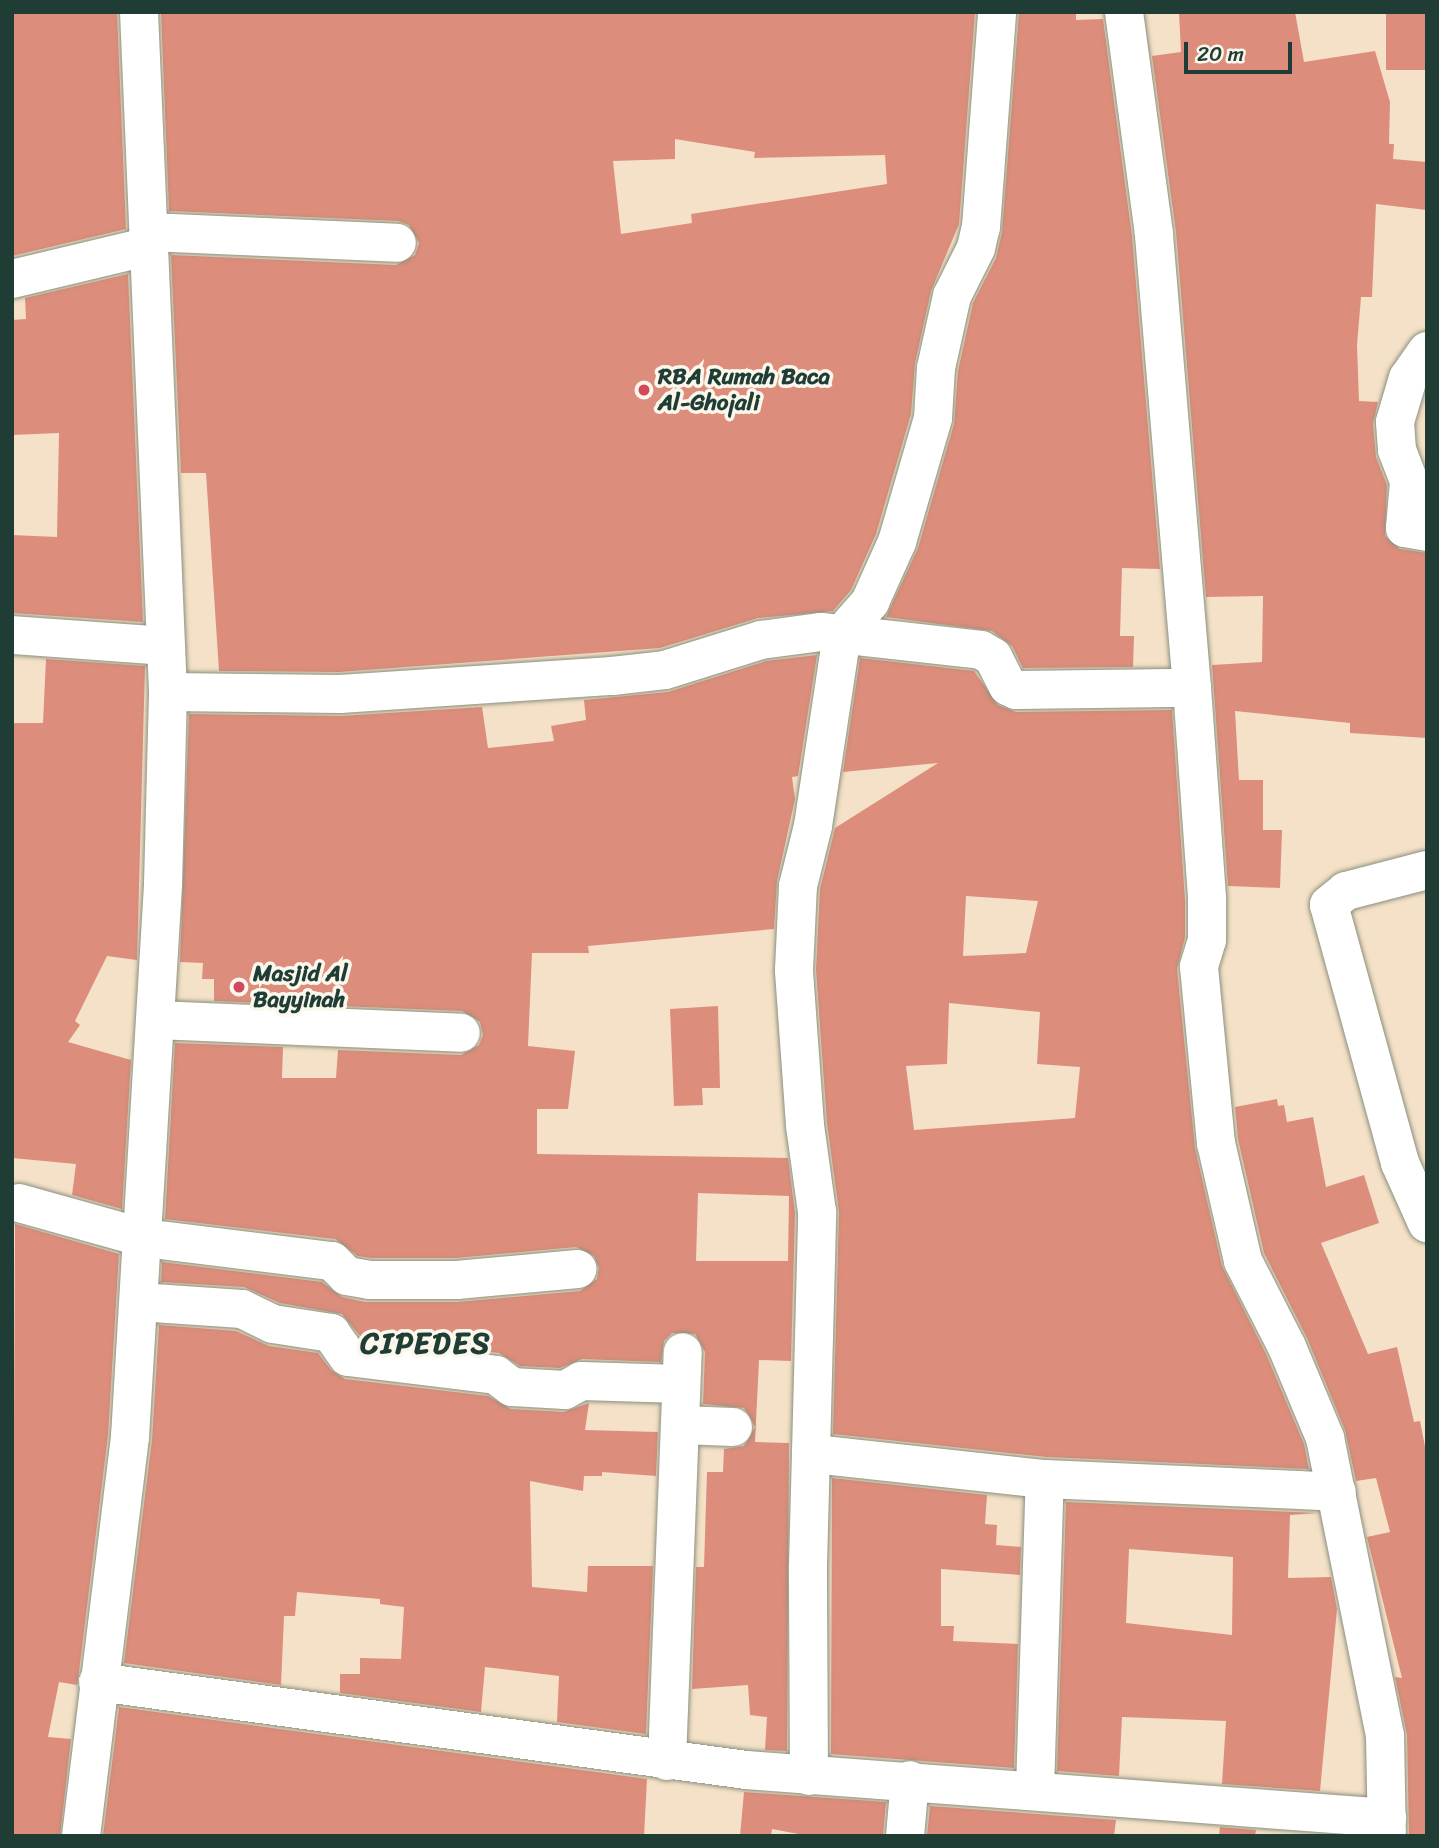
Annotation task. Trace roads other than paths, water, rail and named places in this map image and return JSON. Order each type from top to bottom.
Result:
[{"type":"street","points":[[81,1836],[130,1437],[144,1238],[150,1061],[157,1020],[168,692],[139,12]]},
{"type":"street","points":[[809,1776],[808,1566],[814,1454],[817,1212],[805,1125],[794,971],[798,886],[813,826],[842,634],[870,602],[897,542],[933,418],[936,368],[952,296],[976,248],[987,189],[997,12]]},
{"type":"street","points":[[98,1682],[667,1761],[809,1776],[1035,1789],[1387,1827],[1385,1736],[1325,1438],[1287,1347],[1243,1261],[1216,1143],[1199,967],[1207,940],[1207,899],[1192,688],[1162,373],[1154,234],[1124,12]]},
{"type":"street","points":[[12,279],[149,239],[397,243]]},
{"type":"street","points":[[1427,351],[1408,378],[1395,422],[1397,450],[1409,482],[1405,528],[1427,532]]},
{"type":"street","points":[[168,692],[340,694],[612,676],[665,670],[761,640],[842,634],[981,650],[993,657],[1008,686],[1016,690],[1192,688]]},
{"type":"street","points":[[12,635],[165,646]]},
{"type":"street","points":[[1427,870],[1346,891],[1329,905],[1401,1163],[1427,1223]]},
{"type":"street","points":[[157,1020],[461,1033]]},
{"type":"street","points":[[19,1203],[144,1238],[332,1261],[347,1276],[369,1280],[457,1280],[577,1269]]},
{"type":"street","points":[[139,1302],[242,1310],[273,1324],[331,1333],[348,1357],[496,1375],[512,1387],[565,1390],[581,1381],[682,1368],[667,1761]]},
{"type":"street","points":[[681,1425],[733,1427]]},
{"type":"street","points":[[814,1454],[1045,1479],[1337,1492]]},
{"type":"street","points":[[1035,1789],[1045,1479]]},
{"type":"street","points":[[905,1836],[910,1780]]},
{"type":"place","name":"RBA Rumah Baca Al-Ghojali","points":[[644,390]]},
{"type":"place","name":"Masjid Al Bayyinah","points":[[239,987]]},
{"type":"district","name":"CIPEDES","points":[[426,1343]]}]
